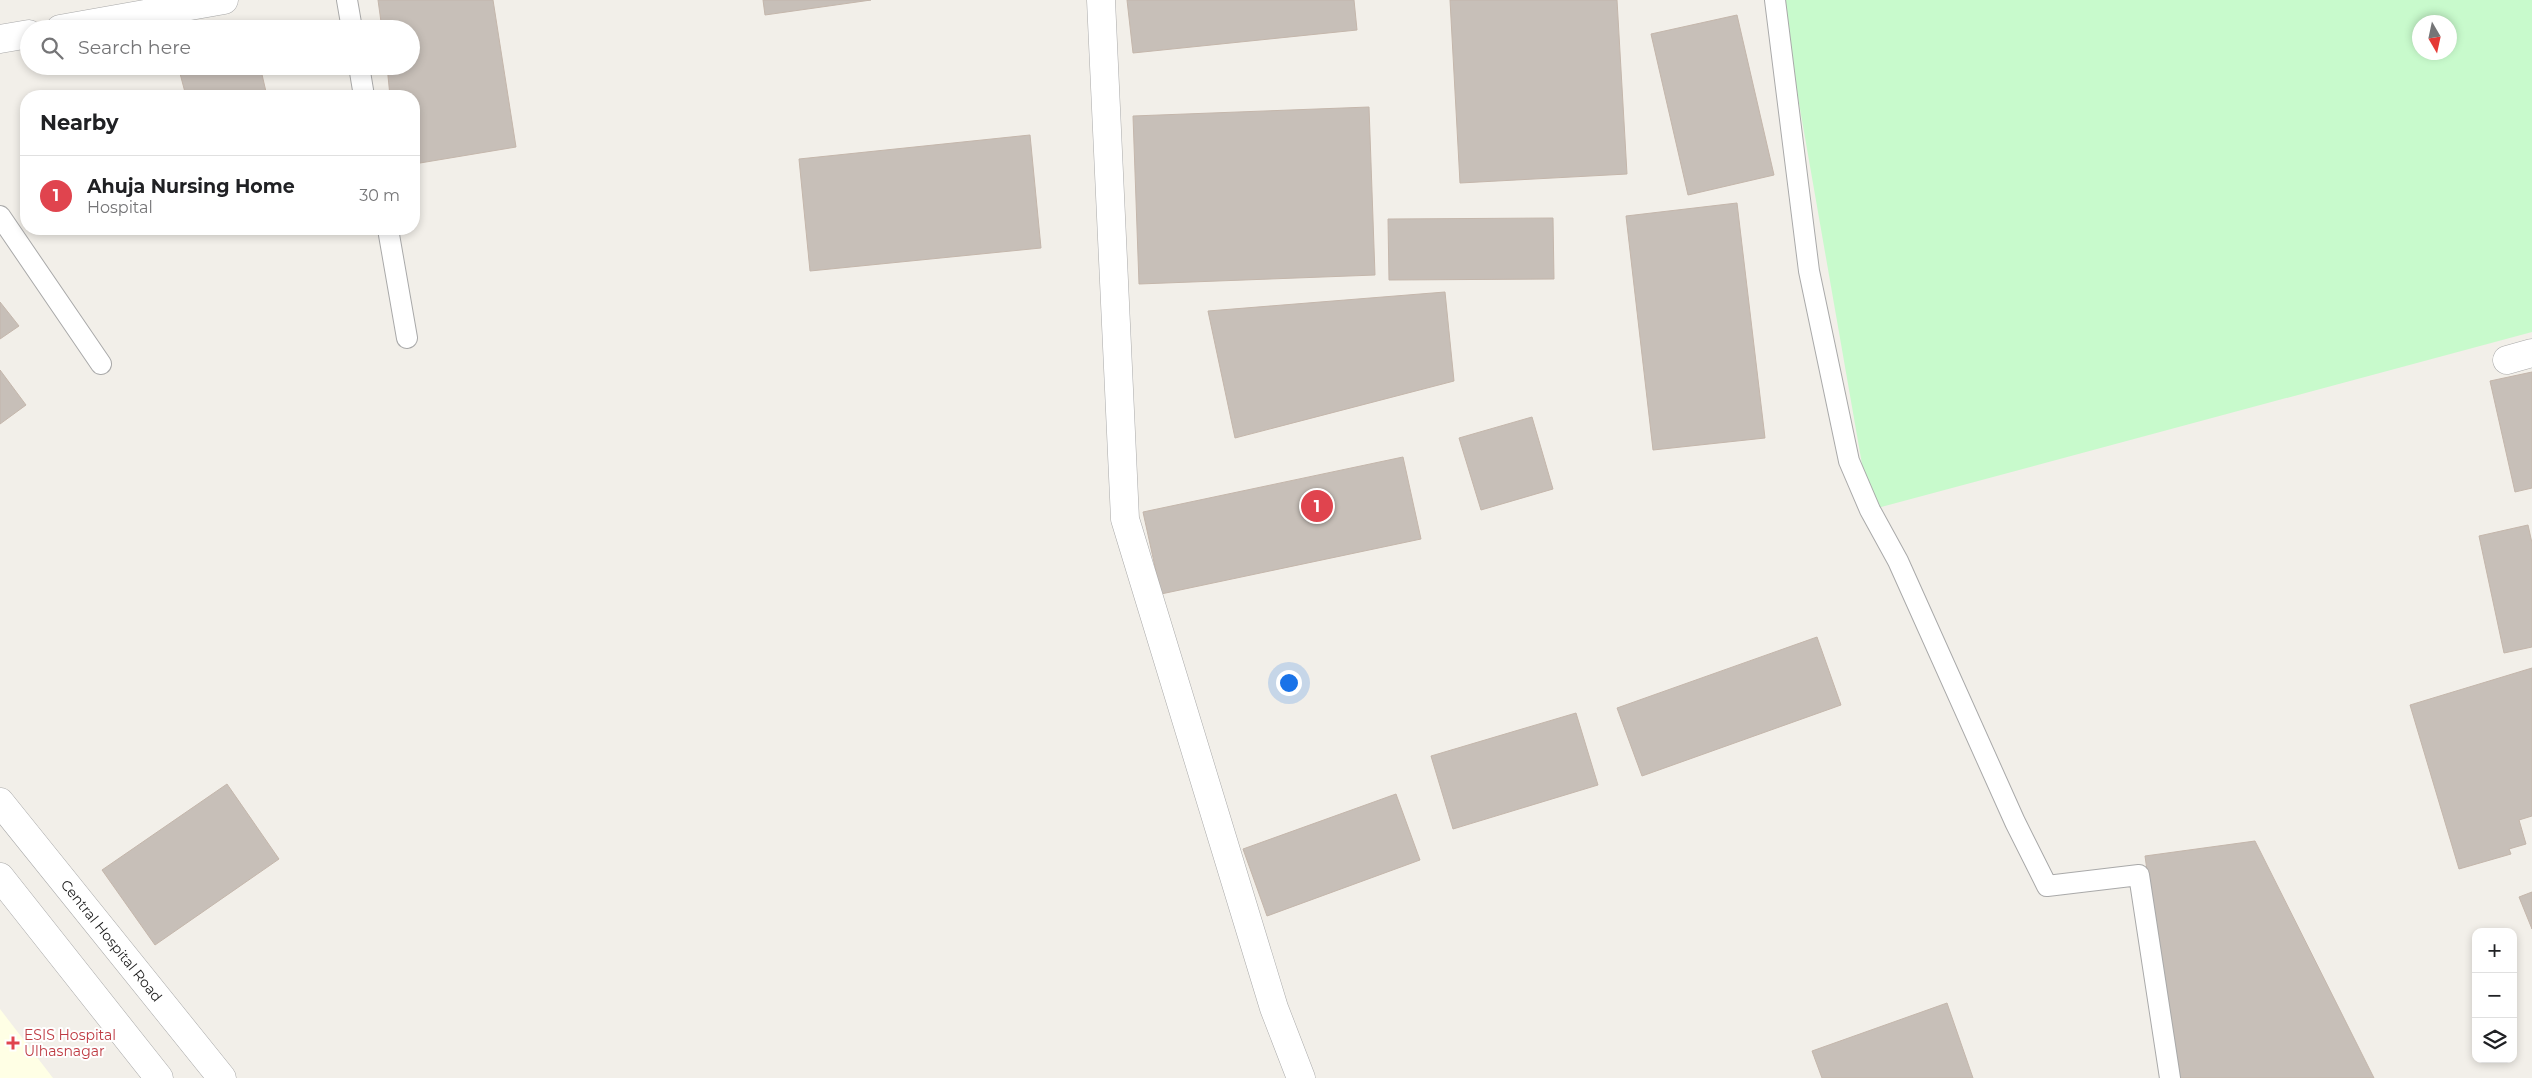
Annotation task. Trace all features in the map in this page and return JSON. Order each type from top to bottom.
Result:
[{"type":"street","points":[[111,20],[224,0]]},
{"type":"street","points":[[1102,0],[1125,519],[1274,1008],[1301,1078]]},
{"type":"street","points":[[0,39],[20,36]]},
{"type":"street","name":"Central Hospital Road","points":[[0,802],[222,1078]]},
{"type":"street","points":[[0,877],[158,1078]]},
{"type":"lane","points":[[347,0],[350,20]]},
{"type":"lane","points":[[1775,0],[1809,271],[1849,461],[1870,510],[1898,560],[2015,822],[2047,886],[2139,875],[2170,1078]]},
{"type":"lane","points":[[360,75],[363,90]]},
{"type":"lane","points":[[0,216],[101,364]]},
{"type":"lane","points":[[389,235],[407,338]]},
{"type":"shaded area","name":"ESIS Hospital Ulhasnagar","points":[[0,1009],[53,1078],[0,1078]]},
{"type":"green space","points":[[1781,0],[2532,0],[2532,332],[1870,510]]},
{"type":"building","points":[[378,0],[493,0],[516,147],[420,163],[420,90],[389,90],[388,75],[420,75],[420,20],[381,20]]},
{"type":"building","points":[[763,0],[871,0],[765,15]]},
{"type":"building","points":[[1127,0],[1354,0],[1357,30],[1133,53]]},
{"type":"building","points":[[1450,0],[1617,0],[1627,174],[1460,183]]},
{"type":"building","points":[[1737,15],[1774,175],[1688,195],[1651,34]]},
{"type":"building","points":[[180,75],[262,75],[266,90],[184,90]]},
{"type":"building","points":[[1369,107],[1375,275],[1139,284],[1133,116]]},
{"type":"building","points":[[1030,135],[1041,248],[810,271],[799,159]]},
{"type":"building","points":[[1737,203],[1765,438],[1653,450],[1626,216]]},
{"type":"building","points":[[1553,218],[1554,279],[1389,280],[1388,219]]},
{"type":"building","points":[[1445,292],[1454,381],[1235,438],[1208,311]]},
{"type":"building","points":[[0,302],[19,326],[0,339]]},
{"type":"building","points":[[0,370],[26,405],[0,424]]},
{"type":"building","points":[[2532,372],[2532,488],[2515,492],[2490,381]]},
{"type":"building","points":[[1532,417],[1553,489],[1481,510],[1459,438]]},
{"type":"building","points":[[1403,457],[1421,539],[1161,594],[1143,512]]},
{"type":"building","points":[[2528,525],[2532,543],[2532,647],[2504,653],[2479,536]]},
{"type":"building","points":[[1817,637],[1841,705],[1642,776],[1617,708]]},
{"type":"building","points":[[2532,668],[2532,816],[2519,820],[2526,844],[2509,849],[2511,854],[2459,869],[2410,705]]},
{"type":"building","points":[[1576,713],[1598,785],[1453,829],[1431,756]]},
{"type":"building","points":[[227,784],[279,859],[155,945],[102,870]]},
{"type":"building","points":[[1396,794],[1420,860],[1267,916],[1243,849]]},
{"type":"building","points":[[2255,841],[2374,1078],[2176,1078],[2145,856]]},
{"type":"building","points":[[2532,892],[2532,929],[2519,897]]},
{"type":"building","points":[[1947,1003],[1973,1078],[1822,1078],[1812,1051]]},
{"type":"place","name":"Ahuja Nursing Home","points":[[1317,506]]},
{"type":"place","name":"ESIS Hospital Ulhasnagar","points":[[13,1043]]}]
